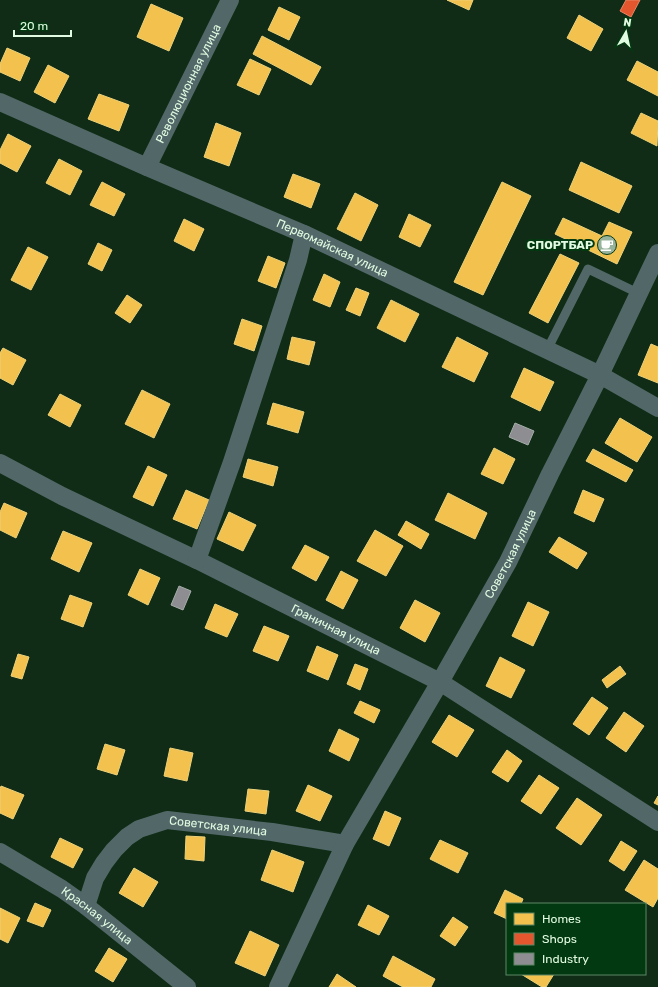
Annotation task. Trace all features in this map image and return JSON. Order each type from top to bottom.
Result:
[{"type":"street","name":"Революционная улица","points":[[147,167],[230,0]]},
{"type":"street","name":"Первомайская улица","points":[[0,102],[304,234],[600,375],[658,408]]},
{"type":"street","points":[[197,560],[232,462],[298,260],[304,234]]},
{"type":"street","name":"Советская улица","points":[[278,987],[345,844],[508,562],[658,253]]},
{"type":"street","name":"Граничная улица","points":[[0,463],[62,496],[197,560],[440,682],[658,822]]},
{"type":"street","name":"Советская улица","points":[[86,906],[95,878],[114,850],[127,837],[139,829],[167,820],[272,832],[345,844]]},
{"type":"street","name":"Красная улица","points":[[0,852],[62,889],[86,906],[187,987]]},
{"type":"lane","points":[[547,350],[588,269],[638,293]]},
{"type":"building: Homes","points":[[447,0],[473,0],[469,10]]},
{"type":"building: Homes","points":[[151,4],[183,18],[169,51],[137,37]]},
{"type":"building: Homes","points":[[279,7],[300,17],[289,40],[268,30]]},
{"type":"building: Homes","points":[[579,15],[603,29],[591,51],[567,38]]},
{"type":"building: Homes","points":[[262,36],[321,67],[311,85],[253,54]]},
{"type":"building: Homes","points":[[7,48],[30,58],[20,81],[0,72],[0,64]]},
{"type":"building: Homes","points":[[250,59],[271,69],[259,95],[237,85]]},
{"type":"building: Homes","points":[[637,61],[658,72],[658,96],[627,80]]},
{"type":"building: Homes","points":[[48,65],[69,76],[55,103],[34,92]]},
{"type":"building: Homes","points":[[99,94],[129,105],[119,131],[88,119]]},
{"type":"building: Homes","points":[[641,113],[658,121],[657,146],[631,133]]},
{"type":"building: Homes","points":[[216,123],[241,133],[229,166],[204,157]]},
{"type":"building: Homes","points":[[8,134],[31,146],[17,172],[0,163],[0,150]]},
{"type":"building: Homes","points":[[59,159],[82,171],[70,195],[46,183]]},
{"type":"building: Homes","points":[[581,162],[632,186],[619,213],[569,190]]},
{"type":"building: Homes","points":[[293,174],[320,184],[311,208],[284,197]]},
{"type":"building: Homes","points":[[102,182],[125,194],[114,216],[90,205]]},
{"type":"building: Homes","points":[[502,182],[531,196],[483,295],[454,282]]},
{"type":"building: Homes","points":[[355,193],[378,205],[361,241],[337,229]]},
{"type":"building: Homes","points":[[409,214],[431,225],[420,247],[399,237]]},
{"type":"building: Homes","points":[[563,218],[602,236],[609,222],[632,232],[617,264],[555,234]]},
{"type":"building: Homes","points":[[184,219],[204,229],[194,251],[174,241]]},
{"type":"building: Homes","points":[[98,243],[112,250],[102,271],[88,264]]},
{"type":"building: Homes","points":[[28,247],[48,257],[31,290],[11,280]]},
{"type":"building: Homes","points":[[560,254],[579,263],[548,323],[529,313]]},
{"type":"building: Homes","points":[[268,256],[285,263],[276,288],[258,281]]},
{"type":"building: Homes","points":[[324,274],[340,282],[330,307],[313,300]]},
{"type":"building: Homes","points":[[356,288],[369,293],[360,316],[346,310]]},
{"type":"building: Homes","points":[[127,295],[142,305],[130,323],[115,313]]},
{"type":"building: Homes","points":[[391,300],[419,314],[405,342],[377,328]]},
{"type":"building: Homes","points":[[242,319],[262,326],[254,351],[234,344]]},
{"type":"building: Homes","points":[[292,337],[315,342],[309,365],[287,359]]},
{"type":"building: Homes","points":[[457,337],[488,353],[474,382],[442,367]]},
{"type":"building: Homes","points":[[651,344],[658,347],[658,383],[638,375]]},
{"type":"building: Homes","points":[[3,348],[26,360],[13,385],[0,378],[0,353]]},
{"type":"building: Homes","points":[[524,368],[554,382],[540,411],[511,397]]},
{"type":"building: Homes","points":[[142,390],[170,404],[154,438],[125,424]]},
{"type":"building: Homes","points":[[60,394],[81,405],[70,427],[48,415]]},
{"type":"building: Homes","points":[[273,403],[304,412],[298,433],[267,424]]},
{"type":"building: Homes","points":[[620,418],[652,437],[637,462],[605,443]]},
{"type":"building: Homes","points":[[494,448],[515,459],[503,484],[481,474]]},
{"type":"building: Homes","points":[[593,449],[633,470],[626,482],[586,461]]},
{"type":"building: Homes","points":[[248,459],[278,467],[273,486],[243,477]]},
{"type":"building: Homes","points":[[148,466],[167,475],[153,506],[133,497]]},
{"type":"building: Homes","points":[[186,490],[209,500],[197,529],[173,519]]},
{"type":"building: Homes","points":[[583,490],[604,499],[594,522],[574,513]]},
{"type":"building: Homes","points":[[448,493],[487,513],[475,539],[435,520]]},
{"type":"building: Homes","points":[[4,503],[27,513],[16,538],[0,530],[0,512]]},
{"type":"building: Homes","points":[[229,512],[256,525],[243,551],[217,539]]},
{"type":"building: Homes","points":[[406,521],[429,534],[421,549],[398,535]]},
{"type":"building: Homes","points":[[375,530],[403,546],[386,576],[357,561]]},
{"type":"building: Homes","points":[[63,531],[92,543],[79,572],[51,559]]},
{"type":"building: Homes","points":[[559,537],[587,553],[577,569],[549,552]]},
{"type":"building: Homes","points":[[305,545],[329,557],[316,581],[292,568]]},
{"type":"building: Homes","points":[[140,569],[160,578],[148,605],[128,595]]},
{"type":"building: Homes","points":[[341,571],[358,580],[343,609],[326,600]]},
{"type":"building: Homes","points":[[70,595],[92,603],[83,627],[61,619]]},
{"type":"building: Homes","points":[[415,600],[440,613],[425,642],[400,628]]},
{"type":"building: Homes","points":[[528,602],[549,612],[533,646],[512,636]]},
{"type":"building: Homes","points":[[215,604],[238,614],[227,637],[205,628]]},
{"type":"building: Homes","points":[[264,626],[289,636],[278,661],[253,651]]},
{"type":"building: Homes","points":[[317,646],[338,655],[328,680],[307,671]]},
{"type":"building: Homes","points":[[18,654],[29,657],[22,679],[11,676]]},
{"type":"building: Homes","points":[[500,657],[525,670],[511,698],[486,686]]},
{"type":"building: Homes","points":[[355,664],[368,669],[360,690],[347,684]]},
{"type":"building: Homes","points":[[620,666],[626,674],[607,688],[602,680]]},
{"type":"building: Homes","points":[[592,697],[608,708],[589,735],[573,724]]},
{"type":"building: Homes","points":[[360,701],[380,710],[374,723],[354,713]]},
{"type":"building: Homes","points":[[624,712],[644,726],[626,752],[606,738]]},
{"type":"building: Homes","points":[[449,715],[474,730],[457,757],[432,742]]},
{"type":"building: Homes","points":[[339,729],[359,739],[349,761],[329,751]]},
{"type":"building: Homes","points":[[105,744],[125,750],[117,775],[97,769]]},
{"type":"building: Homes","points":[[170,748],[193,753],[187,781],[164,776]]},
{"type":"building: Homes","points":[[507,750],[522,761],[508,782],[492,772]]},
{"type":"building: Homes","points":[[539,775],[559,788],[541,814],[521,801]]},
{"type":"building: Homes","points":[[308,785],[332,796],[320,821],[296,811]]},
{"type":"building: Homes","points":[[1,786],[24,795],[13,819],[0,813]]},
{"type":"building: Homes","points":[[248,789],[269,791],[266,814],[245,811]]},
{"type":"building: Homes","points":[[658,796],[658,805],[654,803]]},
{"type":"building: Homes","points":[[577,798],[602,815],[581,845],[556,828]]},
{"type":"building: Homes","points":[[385,811],[401,818],[389,846],[373,839]]},
{"type":"building: Homes","points":[[186,836],[205,837],[204,861],[185,859]]},
{"type":"building: Homes","points":[[60,838],[83,849],[73,868],[51,857]]},
{"type":"building: Homes","points":[[440,840],[468,853],[458,873],[430,859]]},
{"type":"building: Homes","points":[[621,841],[637,851],[624,871],[609,861]]},
{"type":"building: Homes","points":[[272,850],[304,862],[293,892],[261,880]]},
{"type":"building: Homes","points":[[644,860],[658,869],[658,898],[653,907],[625,890]]},
{"type":"building: Homes","points":[[134,868],[158,882],[143,907],[119,893]]},
{"type":"building: Homes","points":[[505,890],[523,899],[521,903],[506,903],[506,919],[494,913]]},
{"type":"building: Homes","points":[[35,903],[51,910],[43,927],[27,921]]},
{"type":"building: Homes","points":[[368,905],[389,916],[379,935],[358,925]]},
{"type":"building: Homes","points":[[0,908],[20,918],[8,943],[0,939]]},
{"type":"building: Homes","points":[[453,917],[468,927],[455,946],[440,936]]},
{"type":"building: Homes","points":[[250,931],[279,945],[265,976],[235,963]]},
{"type":"building: Homes","points":[[109,948],[127,959],[113,982],[95,971]]},
{"type":"building: Homes","points":[[393,956],[435,979],[431,987],[403,987],[383,976]]},
{"type":"building: Homes","points":[[337,974],[356,987],[329,987]]},
{"type":"building: Homes","points":[[523,975],[553,975],[546,987],[542,987]]},
{"type":"building: Shops","points":[[626,0],[640,0],[631,17],[620,11]]},
{"type":"building: Industry","points":[[515,423],[534,431],[528,445],[509,437]]},
{"type":"building: Industry","points":[[179,586],[191,591],[183,610],[171,605]]},
{"type":"place","name":"СПОРТБАР","points":[[607,245]]}]
